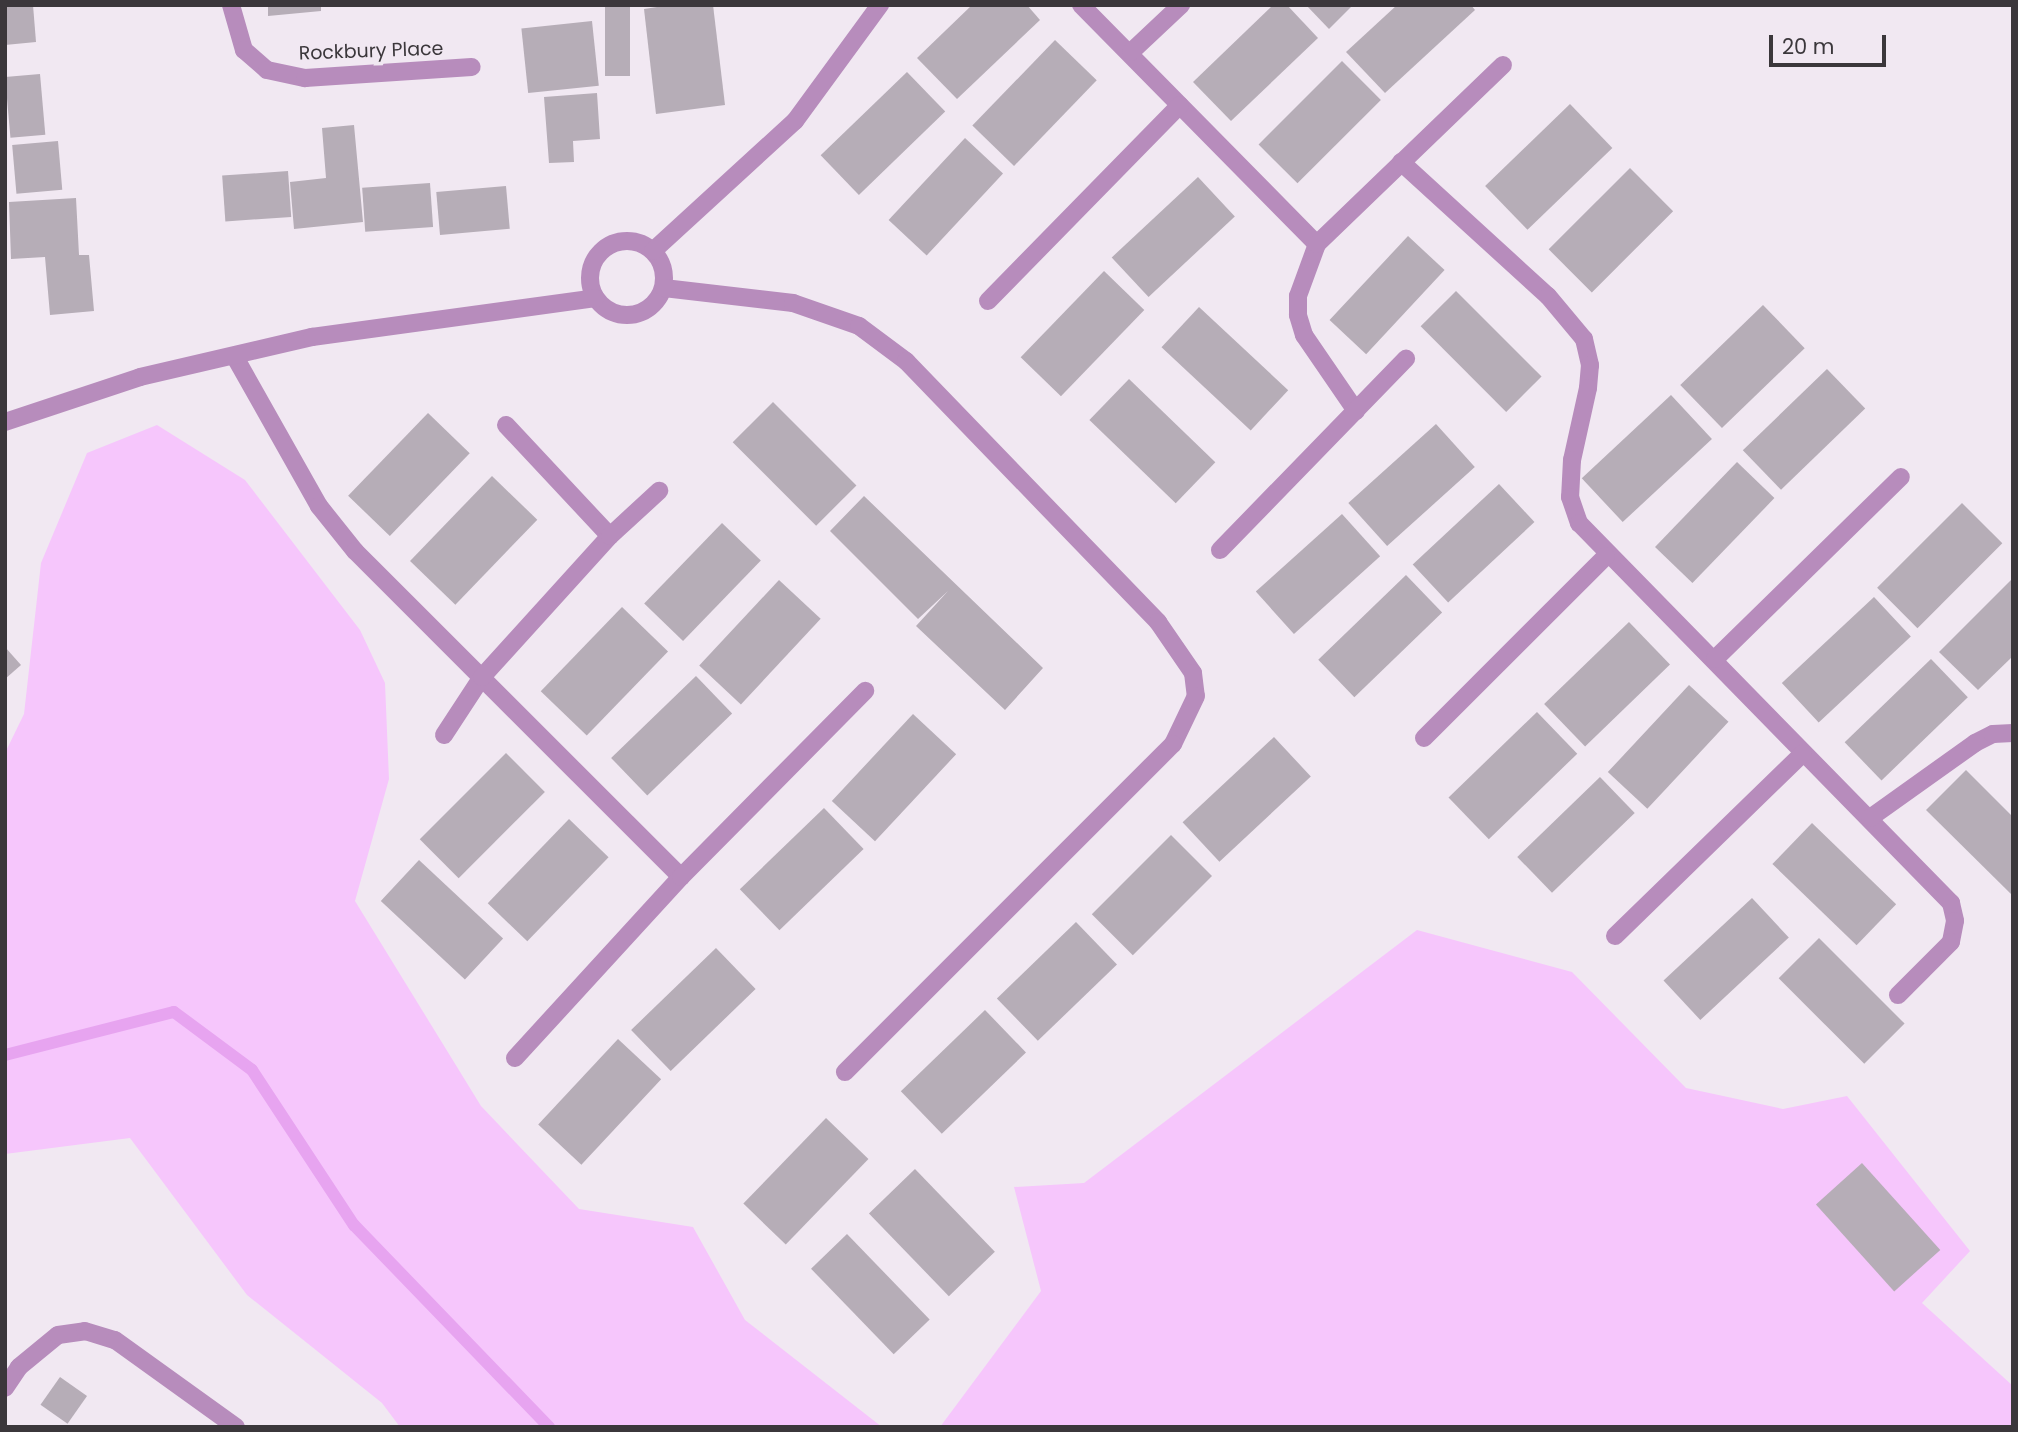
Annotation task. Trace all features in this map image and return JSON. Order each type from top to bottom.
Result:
[{"type":"street","name":"Rockbury Place","points":[[231,5],[244,50],[267,70],[305,78],[472,67]]},
{"type":"street","points":[[653,251],[795,121],[880,5]]},
{"type":"street","points":[[1081,5],[1131,52],[1317,244]]},
{"type":"street","points":[[1131,52],[1181,5]]},
{"type":"street","points":[[1356,411],[1304,335],[1298,315],[1298,296],[1317,244],[1503,65]]},
{"type":"street","points":[[988,300],[1180,105]]},
{"type":"street","points":[[1401,162],[1548,296],[1584,340],[1589,377],[1572,460],[1570,497],[1579,523],[1606,556],[1715,659],[1951,904],[1955,922],[1951,942],[1898,995]]},
{"type":"street","points":[[632,241],[653,251],[664,273],[664,288],[651,308],[627,316],[603,308],[595,298],[592,264],[608,246],[632,241]]},
{"type":"street","points":[[664,288],[793,303],[859,326],[906,361],[1158,622],[1194,673],[1196,696],[1173,744],[845,1072]]},
{"type":"street","points":[[5,422],[140,377],[312,337],[595,298]]},
{"type":"street","points":[[234,357],[319,506],[400,598],[681,877]]},
{"type":"street","points":[[1220,550],[1406,359]]},
{"type":"street","points":[[506,425],[610,536]]},
{"type":"street","points":[[1715,659],[1901,477]]},
{"type":"street","points":[[444,735],[482,677],[610,536],[659,491]]},
{"type":"street","points":[[1424,738],[1606,556]]},
{"type":"street","points":[[515,1058],[681,877],[865,691]]},
{"type":"street","points":[[1870,818],[1975,743],[1993,734],[2013,733]]},
{"type":"street","points":[[1615,936],[1803,753]]},
{"type":"street","points":[[5,1388],[19,1367],[58,1335],[85,1331],[116,1340],[236,1427]]},
{"type":"shaded area","points":[[157,425],[245,480],[360,630],[385,683],[389,779],[355,901],[481,1106],[579,1209],[693,1227],[745,1320],[882,1427],[400,1427],[382,1403],[247,1295],[130,1138],[5,1154],[5,753],[24,714],[41,563],[87,453]]},
{"type":"shaded area","points":[[1417,930],[1572,972],[1686,1088],[1783,1109],[1847,1096],[1970,1251],[1922,1303],[2013,1386],[2013,1427],[940,1427],[1041,1291],[1014,1187],[1084,1183]]},
{"type":"building","points":[[5,5],[33,5],[36,42],[5,45]]},
{"type":"building","points":[[268,5],[321,5],[321,11],[268,16]]},
{"type":"building","points":[[605,5],[630,5],[630,76],[605,76]]},
{"type":"building","points":[[670,5],[713,5],[725,105],[656,114],[644,9]]},
{"type":"building","points":[[972,5],[1027,5],[1040,20],[957,99],[917,58]]},
{"type":"building","points":[[1273,5],[1287,5],[1318,38],[1231,121],[1193,82]]},
{"type":"building","points":[[1306,5],[1353,5],[1329,29]]},
{"type":"building","points":[[1397,5],[1471,5],[1475,10],[1385,93],[1346,52]]},
{"type":"building","points":[[592,21],[599,86],[528,93],[521,28]]},
{"type":"building","points":[[1055,40],[1097,80],[1014,166],[972,126]]},
{"type":"building","points":[[1342,61],[1381,100],[1297,183],[1259,144]]},
{"type":"building","points":[[907,72],[945,112],[859,195],[821,155]]},
{"type":"building","points":[[40,74],[45,135],[10,138],[5,77]]},
{"type":"building","points":[[597,93],[600,139],[573,141],[574,162],[549,163],[544,97]]},
{"type":"building","points":[[1570,104],[1612,148],[1527,230],[1485,186]]},
{"type":"building","points":[[354,125],[363,222],[294,229],[290,182],[326,178],[322,128]]},
{"type":"building","points":[[965,138],[1003,173],[927,255],[889,220]]},
{"type":"building","points":[[58,141],[62,190],[16,194],[12,145]]},
{"type":"building","points":[[1630,168],[1673,211],[1592,292],[1549,249]]},
{"type":"building","points":[[288,171],[291,217],[225,221],[222,176]]},
{"type":"building","points":[[1198,177],[1235,216],[1149,297],[1112,257]]},
{"type":"building","points":[[430,183],[433,227],[365,232],[362,188]]},
{"type":"building","points":[[506,186],[510,229],[440,235],[436,192]]},
{"type":"building","points":[[76,198],[79,255],[89,255],[94,311],[50,315],[45,257],[11,259],[9,202]]},
{"type":"building","points":[[1408,236],[1445,270],[1366,354],[1330,320]]},
{"type":"building","points":[[1104,271],[1144,310],[1061,396],[1021,357]]},
{"type":"building","points":[[1456,291],[1542,377],[1506,412],[1421,326]]},
{"type":"building","points":[[1763,305],[1805,348],[1722,428],[1680,385]]},
{"type":"building","points":[[1199,307],[1288,390],[1251,430],[1161,347]]},
{"type":"building","points":[[1827,369],[1865,409],[1781,490],[1743,450]]},
{"type":"building","points":[[1129,379],[1215,462],[1176,503],[1089,420]]},
{"type":"building","points":[[1671,395],[1712,439],[1623,522],[1582,478]]},
{"type":"building","points":[[773,402],[856,485],[816,526],[733,442]]},
{"type":"building","points":[[428,413],[470,453],[390,536],[348,496]]},
{"type":"building","points":[[1436,424],[1475,467],[1387,546],[1348,503]]},
{"type":"building","points":[[1737,462],[1774,498],[1692,583],[1655,547]]},
{"type":"building","points":[[492,476],[537,520],[455,605],[410,561]]},
{"type":"building","points":[[1499,484],[1534,522],[1448,603],[1413,564]]},
{"type":"building","points":[[864,496],[1043,668],[1005,710],[916,626],[948,591],[918,619],[830,531]]},
{"type":"building","points":[[1962,503],[2002,543],[1917,628],[1877,588]]},
{"type":"building","points":[[1342,514],[1380,556],[1294,634],[1256,592]]},
{"type":"building","points":[[722,523],[761,561],[683,641],[644,604]]},
{"type":"building","points":[[1406,575],[1442,612],[1354,697],[1318,660]]},
{"type":"building","points":[[2013,578],[2013,656],[1978,690],[1939,652]]},
{"type":"building","points":[[779,580],[821,619],[741,704],[699,666]]},
{"type":"building","points":[[1874,597],[1911,636],[1819,722],[1782,683]]},
{"type":"building","points":[[622,607],[668,651],[587,736],[541,691]]},
{"type":"building","points":[[1629,622],[1670,664],[1585,746],[1544,704]]},
{"type":"building","points":[[5,647],[21,665],[5,679]]},
{"type":"building","points":[[1931,659],[1968,697],[1881,780],[1845,742]]},
{"type":"building","points":[[696,676],[732,713],[647,795],[611,758]]},
{"type":"building","points":[[1689,685],[1728,722],[1647,809],[1608,772]]},
{"type":"building","points":[[1537,712],[1577,754],[1489,839],[1449,797]]},
{"type":"building","points":[[913,714],[956,754],[875,841],[832,801]]},
{"type":"building","points":[[1274,737],[1311,776],[1219,862],[1183,822]]},
{"type":"building","points":[[506,753],[545,792],[459,878],[420,839]]},
{"type":"building","points":[[1966,770],[2013,817],[2013,896],[1926,810]]},
{"type":"building","points":[[1600,777],[1635,813],[1552,893],[1517,857]]},
{"type":"building","points":[[824,808],[864,849],[779,930],[740,889]]},
{"type":"building","points":[[569,819],[609,857],[527,941],[488,903]]},
{"type":"building","points":[[1812,823],[1896,904],[1857,945],[1772,864]]},
{"type":"building","points":[[1171,835],[1212,876],[1133,955],[1092,914]]},
{"type":"building","points":[[419,860],[503,938],[465,979],[381,901]]},
{"type":"building","points":[[1752,898],[1789,937],[1700,1020],[1664,981]]},
{"type":"building","points":[[1076,922],[1117,964],[1038,1041],[997,998]]},
{"type":"building","points":[[1819,938],[1905,1024],[1864,1064],[1779,978]]},
{"type":"building","points":[[716,948],[756,989],[671,1071],[631,1030]]},
{"type":"building","points":[[985,1010],[1026,1052],[942,1134],[901,1091]]},
{"type":"building","points":[[618,1039],[661,1079],[581,1165],[538,1125]]},
{"type":"building","points":[[826,1118],[868,1159],[786,1245],[743,1204]]},
{"type":"building","points":[[1862,1163],[1940,1250],[1894,1291],[1816,1204]]},
{"type":"building","points":[[915,1169],[995,1252],[949,1296],[869,1213]]},
{"type":"building","points":[[847,1234],[930,1320],[894,1354],[811,1269]]},
{"type":"building","points":[[60,1377],[87,1396],[68,1424],[40,1405]]},
{"type":"waterway","points":[[5,1055],[174,1012],[252,1070],[354,1225],[549,1427]]}]
